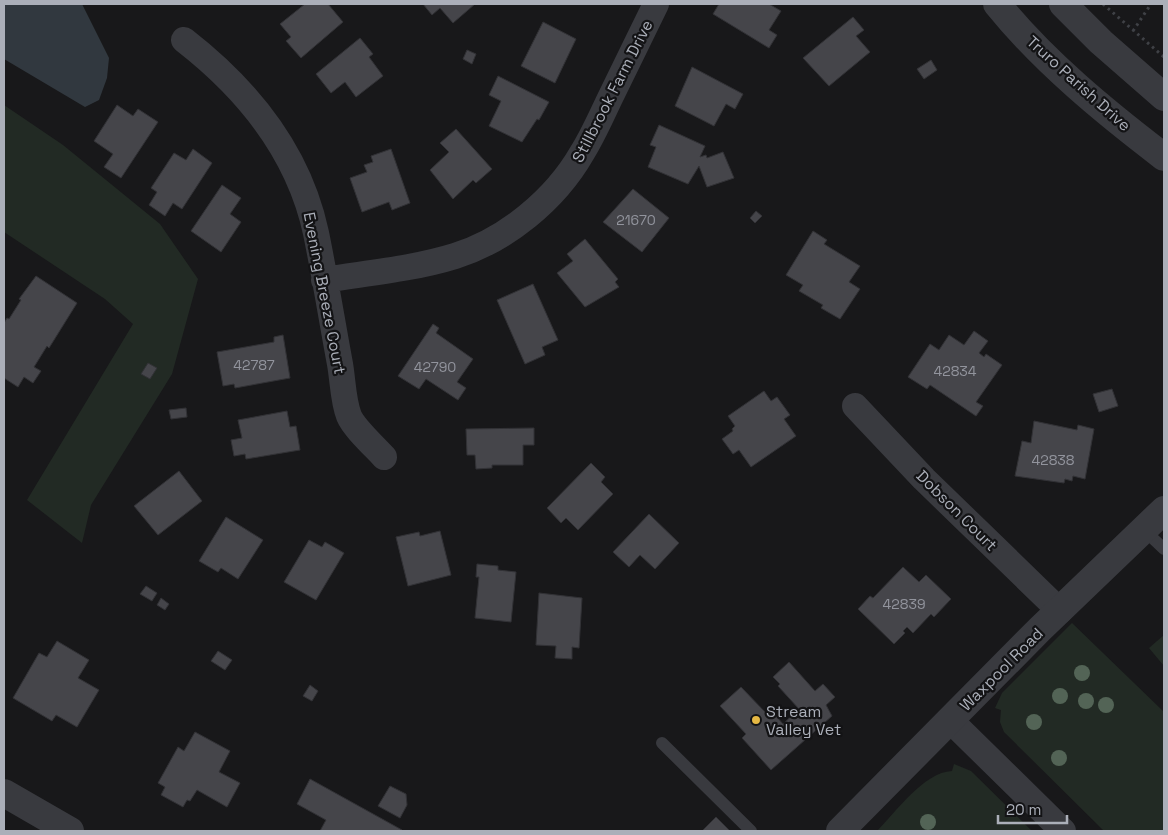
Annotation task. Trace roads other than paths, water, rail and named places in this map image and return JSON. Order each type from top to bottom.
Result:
[{"type":"street","name":"Truro Parish Drive","points":[[997,4],[1087,94],[1164,158]]},
{"type":"street","points":[[1063,4],[1101,42],[1164,96]]},
{"type":"street","name":"Stillbrook Farm Drive","points":[[324,280],[431,262],[456,255],[494,238],[532,212],[554,191],[582,154],[649,6]]},
{"type":"street","name":"Evening Breeze Court","points":[[184,40],[225,74],[243,93],[260,114],[284,151],[303,191],[316,232],[350,418],[384,457]]},
{"type":"street","name":"Dobson Court","points":[[856,406],[924,479],[1060,611]]},
{"type":"street","name":"Waxpool Road","points":[[840,831],[1164,510]]},
{"type":"street","points":[[950,720],[1063,831]]},
{"type":"street","points":[[4,793],[70,831]]},
{"type":"lane","points":[[1144,530],[1164,549]]},
{"type":"lane","points":[[662,743],[751,831]]},
{"type":"place","name":"Stream Valley Vet","points":[[756,720]]}]
